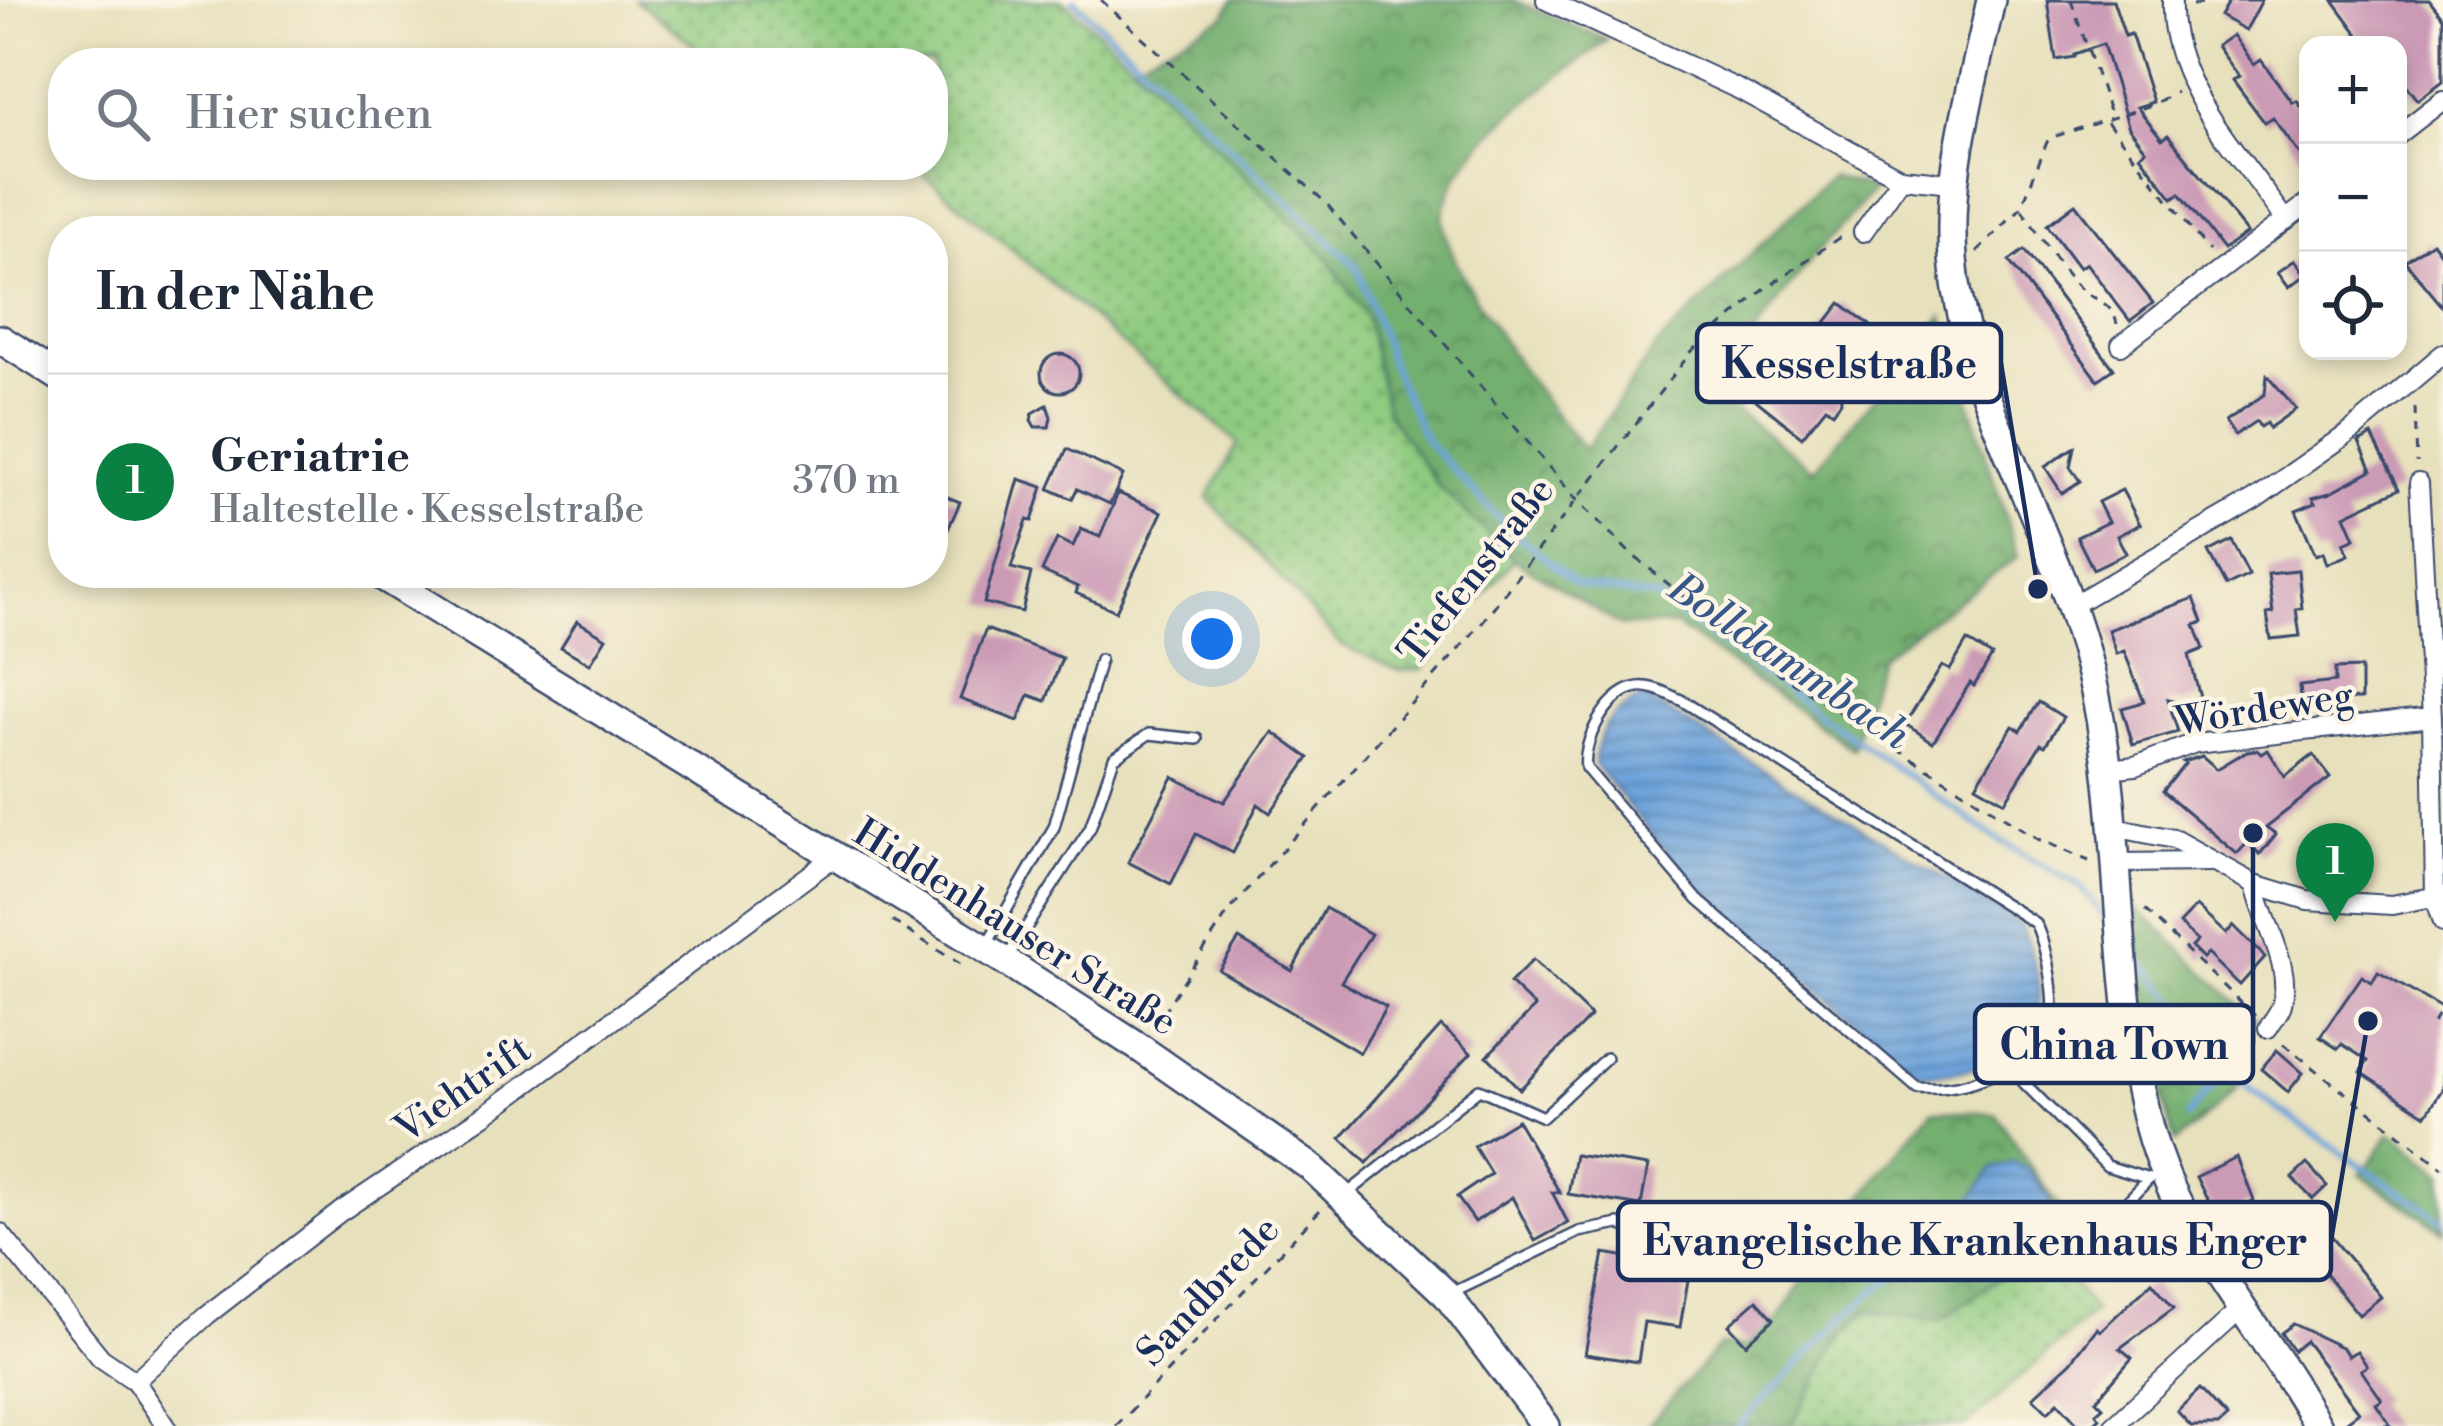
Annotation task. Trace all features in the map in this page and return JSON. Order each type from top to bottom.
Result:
[{"type":"street","points":[[1546,0],[1740,90],[1900,178],[1953,183]]},
{"type":"street","points":[[1991,0],[1953,183],[1954,274],[1970,350],[2001,440],[2071,606],[2090,668],[2108,769],[2120,953],[2134,1063],[2158,1176],[2318,1426]]},
{"type":"street","points":[[2172,0],[2174,34],[2192,83],[2286,220]]},
{"type":"street","points":[[2407,128],[2443,100]]},
{"type":"street","points":[[1863,232],[1900,178]]},
{"type":"street","points":[[2121,345],[2299,210]]},
{"type":"street","points":[[0,340],[48,370]]},
{"type":"street","points":[[2071,606],[2255,499],[2353,430],[2443,354]]},
{"type":"street","points":[[2419,483],[2434,579],[2432,718],[2443,922]]},
{"type":"street","name":"Hiddenhauser Straße","points":[[381,588],[834,857],[1140,1048],[1341,1194],[1447,1295],[1546,1426]]},
{"type":"street","name":"Wördeweg","points":[[2108,769],[2135,766],[2195,743],[2432,718]]},
{"type":"street","points":[[2114,826],[2174,839],[2254,884],[2307,900],[2392,905],[2439,896]]},
{"type":"street","name":"Viehtrift","points":[[135,1381],[207,1315],[340,1212],[486,1114],[834,857]]},
{"type":"street","points":[[2115,872],[2214,862]]},
{"type":"street","points":[[2254,884],[2281,962],[2283,1003],[2268,1028]]},
{"type":"street","points":[[0,1232],[101,1358],[135,1381],[166,1426]]},
{"type":"street","points":[[2113,1426],[2241,1309]]},
{"type":"lane","points":[[995,955],[1054,827],[1100,660]]},
{"type":"lane","points":[[1634,688],[1653,688],[1681,700],[2035,923],[2045,944],[2053,1018],[2044,1040],[2008,1067],[1948,1090],[1917,1088],[1698,899],[1586,768],[1584,752],[1592,733],[1616,699],[1634,688]]},
{"type":"lane","points":[[995,955],[1090,828],[1114,758],[1149,734],[1197,739]]},
{"type":"lane","points":[[1341,1194],[1479,1089],[1543,1117],[1606,1058]]},
{"type":"lane","points":[[2008,1067],[2107,1166],[2158,1176]]},
{"type":"lane","points":[[2061,1252],[2113,1216],[2158,1176]]},
{"type":"lane","points":[[1447,1295],[1579,1232],[1619,1224],[1665,1242]]},
{"type":"path","points":[[1101,0],[1325,202],[1575,498],[1630,553],[1780,674],[2038,839],[2115,872]]},
{"type":"path","points":[[2071,0],[2109,119],[2222,267]]},
{"type":"path","points":[[1954,274],[2021,208],[2047,142],[2152,105],[2192,83]]},
{"type":"path","points":[[2021,208],[2083,291],[2104,300],[2117,317],[2111,331],[2121,345]]},
{"type":"path","name":"Tiefenstraße","points":[[1140,1048],[1229,911],[1479,626],[1692,351],[1839,236],[1863,232]]},
{"type":"path","points":[[2415,401],[2416,454]]},
{"type":"path","points":[[885,917],[959,963]]},
{"type":"path","points":[[2433,1023],[2443,1006]]},
{"type":"path","name":"Sandbrede","points":[[1116,1426],[1341,1194]]},
{"type":"green space","points":[[636,0],[1063,0],[1328,258],[1366,317],[1387,412],[1439,487],[1514,559],[1422,669],[1400,671],[1340,644],[1208,498],[1238,443],[931,180],[948,180],[948,48],[698,48]]},
{"type":"green space","points":[[1233,0],[1512,0],[1607,40],[1523,104],[1484,141],[1454,183],[1443,217],[1460,270],[1478,303],[1585,450],[1655,348],[1831,176],[1874,189],[1812,258],[1710,391],[1814,470],[1943,316],[2018,557],[1879,657],[1853,748],[1675,625],[1621,626],[1514,559],[1439,487],[1387,412],[1366,317],[1328,258],[1132,63],[1225,16]]},
{"type":"green space","points":[[2136,906],[2255,1021],[2230,1054],[2238,1087],[2175,1143],[2148,1026]]},
{"type":"green space","points":[[1932,1110],[1995,1113],[2076,1232],[2050,1252],[2011,1268],[1942,1320],[1864,1312],[1840,1338],[1790,1426],[1647,1426],[1720,1345],[1747,1347],[1779,1318],[1832,1234]]},
{"type":"green space","points":[[2391,1133],[2443,1173],[2443,1232],[2361,1174]]},
{"type":"green space","points":[[2050,1252],[2094,1312],[1965,1426],[1790,1426],[1840,1338],[1865,1312],[1942,1320],[2011,1268]]},
{"type":"water","points":[[1643,697],[2020,923],[2039,988],[2027,1036],[2010,1052],[1986,1064],[1919,1073],[1730,917],[1659,843],[1594,764],[1598,741],[1608,723]]},
{"type":"water","points":[[2014,1162],[2031,1172],[2051,1201],[2011,1240],[1972,1251],[1951,1230],[1992,1169]]},
{"type":"building","points":[[2047,0],[2113,0],[2125,36],[2131,34],[2153,102],[2137,107],[2162,139],[2168,135],[2247,233],[2223,250],[2180,193],[2173,198],[2140,155],[2146,150],[2129,128],[2103,44],[2056,60]]},
{"type":"building","points":[[2229,0],[2262,0],[2246,30],[2220,16]]},
{"type":"building","points":[[2333,0],[2429,0],[2443,18],[2443,81],[2418,100],[2407,86],[2407,36],[2359,36]]},
{"type":"building","points":[[2233,35],[2254,65],[2261,60],[2293,103],[2297,101],[2299,154],[2273,118],[2265,123],[2233,80],[2239,76],[2217,46]]},
{"type":"building","points":[[2075,204],[2153,303],[2130,321],[2086,263],[2079,268],[2047,225]]},
{"type":"building","points":[[2432,242],[2443,257],[2443,307],[2407,263]]},
{"type":"building","points":[[2024,250],[2114,369],[2098,380],[2009,261]]},
{"type":"building","points":[[2295,260],[2299,280],[2289,287],[2278,272]]},
{"type":"building","points":[[1841,303],[1870,325],[1829,377],[1840,386],[1841,401],[1833,412],[1826,407],[1802,437],[1741,388],[1766,357],[1786,374]]},
{"type":"building","points":[[1060,354],[1073,360],[1079,373],[1073,386],[1060,392],[1047,386],[1041,373],[1047,360]]},
{"type":"building","points":[[2267,376],[2296,409],[2269,428],[2256,421],[2235,435],[2226,421],[2265,394]]},
{"type":"building","points":[[1047,405],[1049,427],[1035,427],[1033,413]]},
{"type":"building","points":[[2372,435],[2399,489],[2345,515],[2355,538],[2344,543],[2349,555],[2328,564],[2324,552],[2316,555],[2296,510],[2372,470],[2359,442]]},
{"type":"building","points":[[2074,447],[2070,467],[2080,481],[2062,493],[2045,467]]},
{"type":"building","points":[[1067,449],[1123,475],[1110,504],[1077,489],[1072,499],[1049,489]]},
{"type":"building","points":[[1019,479],[1043,487],[1011,568],[1031,573],[1022,612],[984,603]]},
{"type":"building","points":[[2122,490],[2140,524],[2117,536],[2126,553],[2093,569],[2077,537],[2108,522],[2098,502]]},
{"type":"building","points":[[1118,493],[1162,512],[1116,611],[1042,571],[1057,539],[1073,546],[1081,529],[1100,537]]},
{"type":"building","points":[[948,497],[960,502],[948,530]]},
{"type":"building","points":[[2231,540],[2249,575],[2226,586],[2208,552]]},
{"type":"building","points":[[2298,570],[2300,636],[2271,639],[2268,573]]},
{"type":"building","points":[[2194,598],[2203,622],[2195,625],[2204,649],[2189,655],[2200,698],[2179,703],[2168,700],[2178,732],[2133,745],[2122,708],[2144,702],[2124,651],[2116,654],[2108,630]]},
{"type":"building","points":[[577,621],[606,638],[590,664],[561,647]]},
{"type":"building","points":[[986,629],[1062,658],[1046,701],[1029,695],[1018,721],[960,699]]},
{"type":"building","points":[[1967,641],[1992,656],[1933,742],[1905,724],[1942,666],[1950,670]]},
{"type":"building","points":[[2361,668],[2361,699],[2322,700],[2322,704],[2302,706],[2300,686],[2335,682],[2335,669]]},
{"type":"building","points":[[2039,702],[2063,717],[2005,802],[1976,785],[2013,726],[2021,731]]},
{"type":"building","points":[[1273,732],[1309,758],[1270,813],[1258,804],[1233,853],[1196,834],[1171,884],[1128,862],[1173,777],[1224,802]]},
{"type":"building","points":[[2268,750],[2285,777],[2313,755],[2330,777],[2266,827],[2276,834],[2260,854],[2247,843],[2237,854],[2163,791],[2183,762],[2202,756],[2217,769],[2247,751],[2262,754]]},
{"type":"building","points":[[2196,906],[2226,934],[2234,926],[2265,957],[2240,985],[2208,954],[2203,959],[2191,947],[2197,941],[2179,924]]},
{"type":"building","points":[[1325,908],[1371,934],[1341,982],[1386,1007],[1360,1053],[1219,970],[1239,939],[1292,971]]},
{"type":"building","points":[[1533,960],[1591,1016],[1520,1089],[1487,1056],[1535,1007],[1510,983]]},
{"type":"building","points":[[2378,972],[2443,1009],[2443,1088],[2426,1115],[2361,1072],[2368,1061],[2320,1037],[2362,976],[2372,982]]},
{"type":"building","points":[[1441,1026],[1471,1053],[1367,1163],[1341,1138]]},
{"type":"building","points":[[2277,1050],[2303,1073],[2288,1092],[2261,1069]]},
{"type":"building","points":[[1517,1120],[1560,1193],[1552,1192],[1568,1223],[1535,1241],[1512,1197],[1475,1222],[1457,1197],[1491,1174],[1474,1146]]},
{"type":"building","points":[[1575,1155],[1648,1166],[1641,1206],[1568,1194]]},
{"type":"building","points":[[2237,1157],[2254,1201],[2217,1219],[2196,1177]]},
{"type":"building","points":[[2307,1164],[2327,1186],[2313,1199],[2292,1178]]},
{"type":"building","points":[[2321,1224],[2381,1297],[2359,1315],[2299,1242]]},
{"type":"building","points":[[1604,1253],[1650,1261],[1648,1274],[1688,1280],[1680,1327],[1644,1322],[1638,1362],[1585,1354]]},
{"type":"building","points":[[2152,1282],[2174,1308],[2120,1348],[2132,1358],[2096,1400],[2103,1407],[2096,1413],[2100,1418],[2091,1426],[2080,1426],[2058,1402],[2048,1412],[2033,1397],[2071,1362],[2097,1328],[2100,1331]]},
{"type":"building","points":[[1757,1300],[1774,1319],[1746,1344],[1729,1325]]},
{"type":"building","points":[[2293,1324],[2343,1348],[2348,1356],[2357,1351],[2367,1366],[2361,1370],[2382,1400],[2376,1404],[2391,1426],[2340,1426],[2359,1412],[2305,1341],[2293,1351],[2281,1333]]},
{"type":"building","points":[[2200,1389],[2227,1418],[2218,1426],[2191,1426],[2177,1411]]},
{"type":"waterway","name":"Bolldammbach","points":[[1074,0],[1357,267],[1394,372],[1426,441],[1501,521],[1577,585],[1656,598],[1994,837],[2079,886],[2108,921]]},
{"type":"waterway","name":"Bolldammbach","points":[[2132,950],[2252,1091],[2443,1221]]},
{"type":"waterway","points":[[2187,1117],[2229,1064]]},
{"type":"waterway","points":[[1737,1426],[1851,1311],[1956,1227]]},
{"type":"place","name":"Kesselstraße","points":[[2038,589]]},
{"type":"place","name":"China Town","points":[[2253,833]]},
{"type":"place","name":"Geriatrie","points":[[2335,922]]},
{"type":"place","name":"Evangelische Krankenhaus Enger","points":[[2368,1021]]}]
